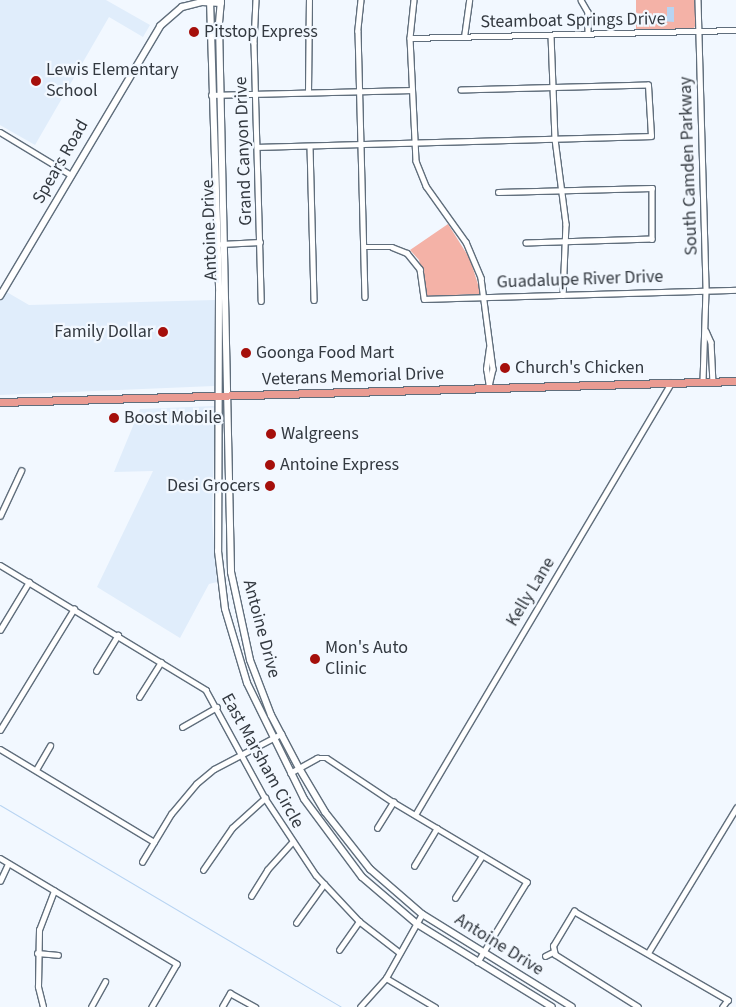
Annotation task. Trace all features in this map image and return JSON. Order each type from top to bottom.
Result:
[{"type":"main road","name":"Spears Road","points":[[0,296],[160,26],[182,7],[210,1],[221,1]]},
{"type":"main road","name":"Antoine Drive","points":[[210,1],[211,95],[219,304],[220,396],[217,531],[222,590],[247,683],[272,739],[313,815],[346,858],[416,924],[549,1005]]},
{"type":"main road","name":"Antoine Drive","points":[[221,1],[221,95],[226,243],[231,572],[250,660],[281,734],[299,768],[325,812],[355,852],[422,914],[572,1007]]},
{"type":"main road","points":[[219,304],[227,304]]},
{"type":"main road","name":"Veterans Memorial Drive","points":[[0,402],[736,381]]},
{"type":"main road","points":[[346,858],[355,852]]},
{"type":"main road","points":[[549,1005],[551,994]]},
{"type":"street","name":"Grand Canyon Drive","points":[[256,0],[256,94],[261,302]]},
{"type":"street","points":[[308,92],[309,0]]},
{"type":"street","points":[[361,0],[360,91],[365,297]]},
{"type":"street","points":[[414,0],[410,38],[413,143],[420,173],[466,242],[485,297],[489,347],[486,369],[489,388]]},
{"type":"street","points":[[464,37],[469,0]]},
{"type":"street","points":[[581,0],[588,12],[588,34]]},
{"type":"street","name":"South Camden Parkway","points":[[698,0],[706,291],[706,331],[702,342],[703,383]]},
{"type":"street","name":"Steamboat Springs Drive","points":[[410,38],[736,30]]},
{"type":"street","points":[[551,35],[556,139],[563,190],[566,242],[563,295]]},
{"type":"street","points":[[257,147],[651,136],[648,85],[461,90]]},
{"type":"street","points":[[211,95],[412,90]]},
{"type":"street","points":[[0,132],[71,175]]},
{"type":"street","points":[[310,146],[314,300]]},
{"type":"street","points":[[498,192],[652,188],[652,239],[526,242]]},
{"type":"street","points":[[216,244],[260,242]]},
{"type":"street","name":"Guadalupe River Drive","points":[[364,247],[392,247],[407,253],[420,269],[424,299],[736,290]]},
{"type":"street","name":"South Camden Parkway","points":[[706,331],[711,342],[713,382]]},
{"type":"street","name":"Kelly Lane","points":[[415,815],[671,383]]},
{"type":"street","points":[[0,516],[21,471]]},
{"type":"street","name":"East Marsham Circle","points":[[0,564],[206,690],[217,707],[265,798],[292,842],[324,884],[359,921],[400,952]]},
{"type":"street","points":[[0,629],[29,582]]},
{"type":"street","points":[[0,730],[74,609]]},
{"type":"street","points":[[96,671],[118,635]]},
{"type":"street","points":[[139,698],[161,662]]},
{"type":"street","points":[[182,727],[217,707]]},
{"type":"street","points":[[142,862],[154,842],[196,784],[242,753],[281,734]]},
{"type":"street","points":[[36,770],[50,746]]},
{"type":"street","points":[[0,749],[154,842]]},
{"type":"street","points":[[290,773],[317,758],[327,758],[393,802],[526,882],[478,962]]},
{"type":"street","points":[[204,870],[232,828],[265,798]]},
{"type":"street","points":[[377,828],[393,802]]},
{"type":"street","points":[[648,953],[736,808]]},
{"type":"street","points":[[414,866],[437,828]]},
{"type":"street","points":[[251,896],[267,870],[292,842]]},
{"type":"street","points":[[455,898],[482,856]]},
{"type":"street","points":[[0,858],[177,964],[152,1007]]},
{"type":"street","points":[[0,881],[8,864]]},
{"type":"street","points":[[296,923],[324,884]]},
{"type":"street","points":[[43,1007],[38,987],[37,953],[39,930],[54,891]]},
{"type":"street","points":[[638,1007],[566,964],[553,952],[553,946],[574,911],[728,1000],[724,1007]]},
{"type":"street","points":[[362,1005],[386,978],[422,914]]},
{"type":"street","points":[[339,950],[359,921]]},
{"type":"street","points":[[545,956],[553,952]]},
{"type":"street","points":[[37,953],[58,955]]},
{"type":"street","points":[[386,978],[435,1007]]},
{"type":"street","points":[[91,1007],[105,982]]},
{"type":"street","points":[[222,1007],[230,993],[255,1007]]},
{"type":"shaded area","name":"Lewis Elementary School","points":[[0,0],[106,0],[150,25],[143,37],[109,17],[35,145],[0,125]]},
{"type":"shaded area","points":[[636,0],[696,0],[697,24],[692,30],[636,31]]},
{"type":"shaded area","points":[[448,224],[470,259],[481,294],[427,296],[419,260],[410,250]]},
{"type":"shaded area","points":[[5,291],[29,305],[215,300],[214,386],[0,395],[0,300]]},
{"type":"shaded area","points":[[215,406],[212,519],[217,582],[209,584],[180,638],[97,587],[153,471],[114,472],[140,409]]},
{"type":"water","points":[[667,7],[674,7],[674,22],[661,21],[662,17],[667,16]]},
{"type":"waterway","points":[[0,805],[341,1007]]},
{"type":"place","name":"Pitstop Express","points":[[194,32]]},
{"type":"place","name":"Lewis Elementary School","points":[[36,81]]},
{"type":"place","name":"Family Dollar","points":[[163,332]]},
{"type":"place","name":"Goonga Food Mart","points":[[246,353]]},
{"type":"place","name":"Church's Chicken","points":[[505,368]]},
{"type":"place","name":"Boost Mobile","points":[[114,418]]},
{"type":"place","name":"Walgreens","points":[[271,434]]},
{"type":"place","name":"Antoine Express","points":[[270,465]]},
{"type":"place","name":"Desi Grocers","points":[[270,486]]},
{"type":"place","name":"Mon's Auto Clinic","points":[[315,659]]}]
